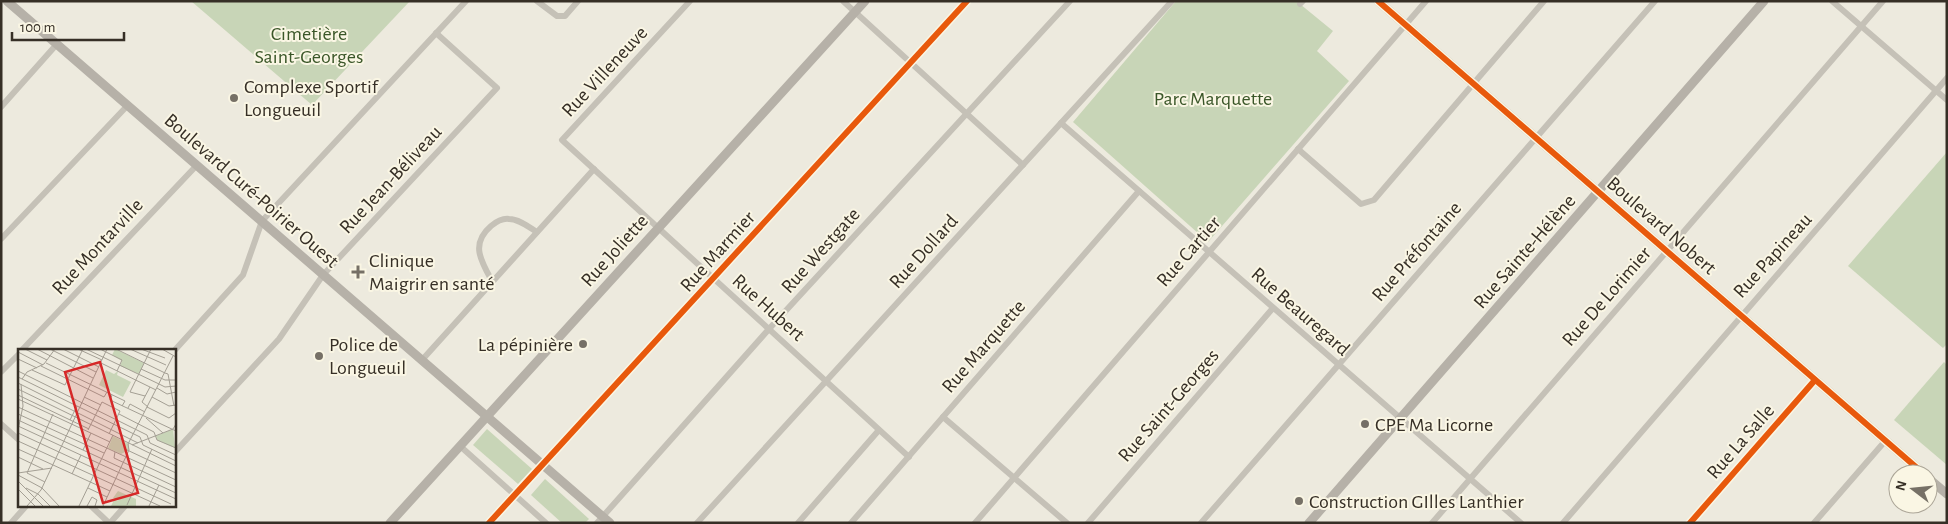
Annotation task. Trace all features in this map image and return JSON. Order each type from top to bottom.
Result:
[{"type":"street","points":[[175,350],[243,275],[262,221],[466,1]]},
{"type":"street","points":[[538,1],[557,16],[565,16],[578,1]]},
{"type":"street","name":"Rue Villeneuve","points":[[562,140],[690,1]]},
{"type":"street","points":[[843,1],[1023,165]]},
{"type":"street","name":"Rue Joliette","points":[[390,523],[865,1]]},
{"type":"street","name":"Rue Marmier","points":[[490,523],[967,1]]},
{"type":"street","name":"Rue Westgate","points":[[603,521],[769,329],[1070,1]]},
{"type":"street","name":"Rue Dollard","points":[[697,523],[1172,1]]},
{"type":"street","name":"Boulevard Nobert","points":[[1378,1],[1913,464]]},
{"type":"street","name":"Rue Cartier","points":[[975,523],[1426,1]]},
{"type":"street","points":[[1298,149],[1361,204],[1374,200],[1544,1]]},
{"type":"street","name":"Rue Préfontaine","points":[[1201,523],[1337,364],[1537,139],[1655,1]]},
{"type":"street","name":"Rue Sainte-Hélène","points":[[1309,523],[1764,1]]},
{"type":"street","points":[[1832,1],[1947,100]]},
{"type":"street","name":"Rue De Lorimier","points":[[1432,523],[1883,1]]},
{"type":"street","name":"Boulevard Curé-Poirier Ouest","points":[[14,3],[57,44],[487,416],[603,521]]},
{"type":"street","name":"Rue Jean-Béliveau","points":[[175,452],[279,339],[323,275],[497,88],[436,34]]},
{"type":"street","points":[[1,107],[57,44]]},
{"type":"street","name":"Rue Papineau","points":[[1563,523],[1740,315],[1947,78]]},
{"type":"street","points":[[1,239],[128,105]]},
{"type":"street","name":"Rue Beauregard","points":[[1061,123],[1469,480],[1521,523]]},
{"type":"street","name":"Rue Hubert","points":[[562,140],[909,457]]},
{"type":"street","name":"Rue Montarville","points":[[23,349],[197,165]]},
{"type":"street","points":[[422,360],[594,169]]},
{"type":"street","name":"Rue Marquette","points":[[851,523],[1139,191]]},
{"type":"street","points":[[492,281],[480,261],[478,250],[479,239],[487,229],[496,222],[507,218],[516,220],[537,232]]},
{"type":"street","name":"Rue Saint-Georges","points":[[1088,523],[1273,308]]},
{"type":"street","points":[[1,372],[18,355]]},
{"type":"street","name":"Rue La Salle","points":[[1690,523],[1815,380]]},
{"type":"street","points":[[943,417],[1067,523]]},
{"type":"street","points":[[1,424],[18,439]]},
{"type":"street","points":[[798,523],[879,430]]},
{"type":"street","points":[[1814,523],[1886,440]]},
{"type":"street","points":[[460,446],[546,523]]},
{"type":"street","points":[[11,523],[26,506]]},
{"type":"street","points":[[91,506],[109,523],[125,506]]},
{"type":"green space","name":"Cimetière Saint-Georges","points":[[191,1],[410,1],[312,105]]},
{"type":"green space","name":"Parc Marquette","points":[[1176,1],[1303,1],[1300,4],[1333,31],[1317,51],[1349,81],[1208,242],[1073,122]]},
{"type":"green space","points":[[1947,152],[1947,344],[1943,348],[1848,266]]},
{"type":"green space","points":[[1944,362],[1947,365],[1947,465],[1894,420]]},
{"type":"green space","points":[[487,429],[532,469],[518,484],[473,445]]},
{"type":"green space","points":[[545,479],[589,519],[585,523],[562,523],[531,495]]},
{"type":"cycle path","points":[[489,523],[967,1]]},
{"type":"cycle path","points":[[1378,1],[1912,464]]},
{"type":"cycle path","points":[[1690,523],[1815,380]]},
{"type":"place","name":"Complexe Sportif Longueuil","points":[[234,98]]},
{"type":"place","name":"Clinique Maigrir en santé","points":[[358,272]]},
{"type":"place","name":"La pépinière","points":[[583,344]]},
{"type":"place","name":"Police de Longueuil","points":[[319,356]]},
{"type":"place","name":"CPE Ma Licorne","points":[[1365,424]]},
{"type":"place","name":"Construction GIlles Lanthier","points":[[1299,501]]}]
